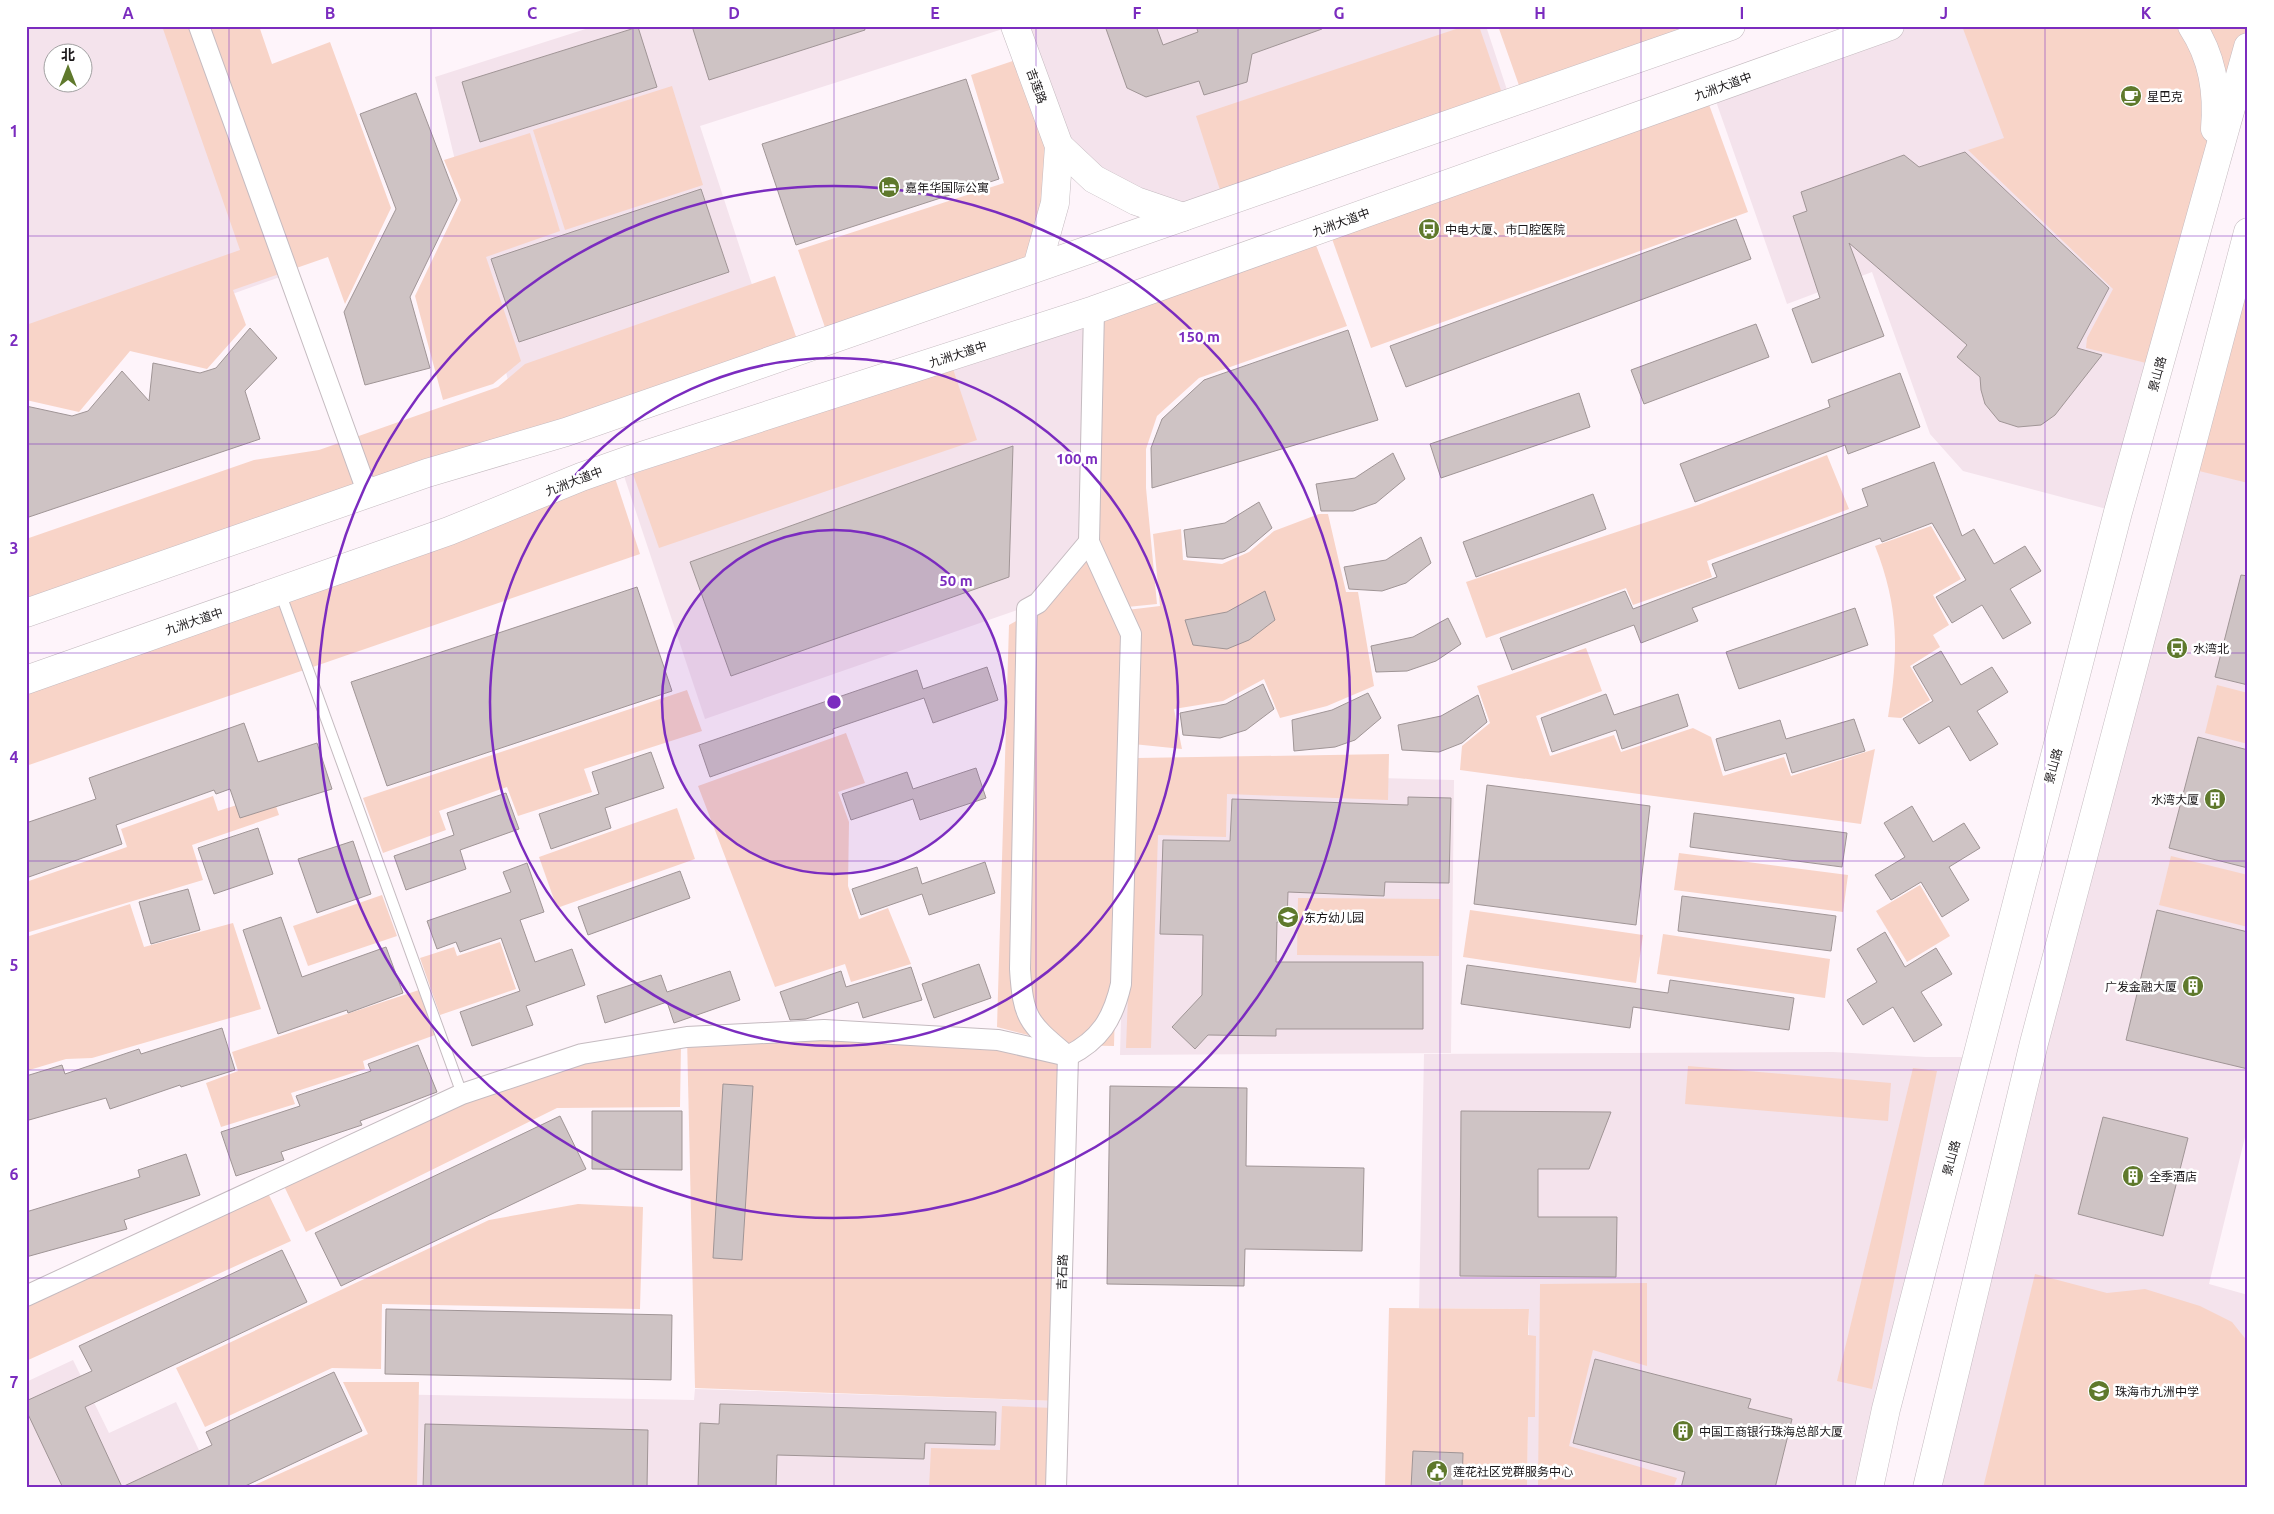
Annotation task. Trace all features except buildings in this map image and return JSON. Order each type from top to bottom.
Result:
[{"type":"main road","name":"吉莲路","points":[[1015,26],[1059,146]]},
{"type":"main road","points":[[26,614],[427,473],[566,432],[1730,26]]},
{"type":"main road","name":"九洲大道中","points":[[26,680],[449,531],[581,477],[632,459],[1094,310],[1890,26]]},
{"type":"main road","points":[[2192,26],[2204,44],[2213,72],[2216,110],[2210,181]]},
{"type":"main road","name":"景山路","points":[[1869,1488],[1886,1409],[2114,531],[2248,47]]},
{"type":"main road","points":[[1038,267],[1055,203],[1059,146]]},
{"type":"main road","points":[[1059,146],[1094,179],[1136,202],[1183,217]]},
{"type":"main road","points":[[1927,1488],[2034,1043],[2248,232]]},
{"type":"street","points":[[199,26],[368,494]]},
{"type":"street","points":[[26,1296],[462,1094],[582,1054],[687,1037],[824,1030],[998,1040],[1068,1056],[1093,1041],[1103,1029],[1118,1001],[1122,984],[1131,634],[1089,542],[1094,310]]},
{"type":"street","points":[[1068,1056],[1039,1032],[1028,1019],[1022,1000],[1020,970],[1027,608],[1038,603],[1089,542]]},
{"type":"street","name":"吉石路","points":[[1056,1488],[1068,1056]]},
{"type":"lane","points":[[280,591],[462,1094]]},
{"type":"shaded area","points":[[26,26],[204,26],[294,272],[26,368]]},
{"type":"shaded area","points":[[162,26],[259,26],[272,64],[330,42],[391,208],[345,304],[328,257],[233,290],[246,325],[207,369],[130,351],[79,412],[26,400],[26,325],[240,250]]},
{"type":"shaded area","points":[[595,26],[1012,26],[700,126],[776,358],[524,447],[435,77]]},
{"type":"shaded area","points":[[1016,26],[1486,26],[1511,102],[1183,216],[1059,146]]},
{"type":"shaded area","points":[[1465,26],[1479,26],[1504,99],[1221,193],[1196,116]]},
{"type":"shaded area","points":[[1498,26],[1707,26],[1521,91]]},
{"type":"shaded area","points":[[1891,26],[2191,26],[2213,72],[2118,512],[1963,471],[1930,434],[1872,272],[1787,304],[1712,90]]},
{"type":"shaded area","points":[[1962,26],[2184,26],[2211,109],[2205,181],[2154,365],[2086,348],[2087,338],[2113,289],[1968,150],[2004,138]]},
{"type":"shaded area","points":[[2197,26],[2248,26],[2248,34],[2226,111]]},
{"type":"shaded area","points":[[1022,58],[1052,147],[1029,265],[827,333],[798,250],[1004,183],[971,75]]},
{"type":"shaded area","points":[[672,86],[703,185],[565,230],[533,130]]},
{"type":"shaded area","points":[[1707,99],[1748,212],[1371,348],[1331,236]]},
{"type":"shaded area","points":[[530,133],[560,231],[486,257],[521,361],[493,384],[443,400],[415,296],[461,200],[444,160]]},
{"type":"shaded area","points":[[2248,234],[2248,1125],[2209,1284],[2248,1295],[2248,1488],[1927,1488]]},
{"type":"shaded area","points":[[1314,240],[1347,326],[1199,378],[1157,416],[1146,449],[1146,488],[1157,604],[1127,607],[1095,542],[1103,316]]},
{"type":"shaded area","points":[[2248,262],[2248,483],[2195,470]]},
{"type":"shaded area","points":[[775,276],[800,348],[26,622],[26,539],[254,460],[319,450],[498,387],[525,364]]},
{"type":"shaded area","points":[[1093,311],[1088,542],[1037,603],[705,719],[620,464]]},
{"type":"shaded area","points":[[952,366],[977,440],[659,548],[633,474]]},
{"type":"shaded area","points":[[1827,455],[1849,509],[1707,561],[1712,577],[1633,605],[1626,588],[1486,638],[1466,582],[1698,505]]},
{"type":"shaded area","points":[[615,478],[640,554],[26,766],[26,681]]},
{"type":"shaded area","points":[[1319,514],[1328,514],[1346,592],[1358,592],[1374,686],[1327,706],[1280,718],[1264,679],[1223,701],[1174,709],[1182,749],[1133,744],[1127,610],[1160,606],[1153,534],[1181,529],[1183,560],[1222,564],[1249,552],[1274,531]]},
{"type":"shaded area","points":[[1931,526],[1961,579],[1933,595],[1949,625],[1933,635],[1940,647],[1910,666],[1930,700],[1901,718],[1888,717],[1894,672],[1895,630],[1889,589],[1875,546]]},
{"type":"shaded area","points":[[1088,555],[1125,636],[1114,1046],[1067,1045],[997,1027],[1009,625],[1041,607]]},
{"type":"shaded area","points":[[1586,648],[1602,691],[1536,716],[1550,756],[1614,735],[1621,752],[1693,728],[1711,737],[1723,776],[1784,757],[1791,776],[1875,749],[1861,824],[1460,770],[1462,746],[1490,723],[1477,686]]},
{"type":"shaded area","points":[[2217,685],[2248,693],[2248,744],[2205,733]]},
{"type":"shaded area","points":[[687,690],[702,731],[584,769],[592,792],[518,816],[507,787],[439,811],[446,830],[383,853],[363,798]]},
{"type":"shaded area","points":[[846,733],[865,783],[838,792],[849,822],[848,886],[859,919],[888,908],[911,964],[851,982],[845,964],[775,987],[698,786]]},
{"type":"shaded area","points":[[1389,754],[1388,800],[1227,794],[1226,837],[1158,835],[1151,1048],[1126,1048],[1137,758]]},
{"type":"shaded area","name":"东方幼儿园","points":[[1128,771],[1454,780],[1451,1053],[1120,1055]]},
{"type":"shaded area","points":[[272,794],[279,815],[192,845],[203,880],[26,933],[26,882],[127,847],[121,829],[213,796],[218,811]]},
{"type":"shaded area","points":[[677,808],[695,859],[557,908],[539,857]]},
{"type":"shaded area","points":[[1679,853],[1848,875],[1843,912],[1674,890]]},
{"type":"shaded area","points":[[2171,856],[2248,875],[2248,927],[2159,905]]},
{"type":"shaded area","points":[[1920,885],[1950,936],[1907,962],[1876,911]]},
{"type":"shaded area","points":[[382,895],[397,936],[308,966],[293,926]]},
{"type":"shaded area","points":[[1298,898],[1440,899],[1439,956],[1297,955]]},
{"type":"shaded area","points":[[130,904],[144,947],[233,923],[261,1009],[92,1058],[66,1059],[26,1071],[26,937]]},
{"type":"shaded area","points":[[1470,910],[1643,935],[1636,983],[1463,957]]},
{"type":"shaded area","points":[[1663,934],[1830,959],[1825,998],[1657,974]]},
{"type":"shaded area","points":[[500,942],[516,989],[440,1015],[420,958],[454,947],[457,956]]},
{"type":"shaded area","points":[[419,990],[435,1035],[363,1061],[365,1069],[291,1093],[295,1104],[221,1127],[206,1083],[238,1071],[232,1052]]},
{"type":"shaded area","points":[[824,1030],[1068,1056],[1058,1401],[695,1388],[687,1037]]},
{"type":"shaded area","points":[[681,1045],[680,1107],[557,1108],[306,1232],[284,1186],[462,1098],[585,1061]]},
{"type":"shaded area","points":[[1833,1052],[1926,1057],[1977,1057],[1868,1488],[1527,1488],[1529,1309],[1419,1308],[1424,1054]]},
{"type":"shaded area","points":[[1688,1066],[1891,1083],[1888,1121],[1685,1104]]},
{"type":"shaded area","points":[[1913,1068],[1937,1071],[1872,1389],[1837,1381]]},
{"type":"shaded area","points":[[267,1191],[291,1241],[26,1361],[26,1304]]},
{"type":"shaded area","points":[[578,1204],[643,1207],[640,1309],[382,1304],[381,1369],[332,1368],[205,1427],[176,1368],[489,1220]]},
{"type":"shaded area","name":"珠海市九洲中学","points":[[2035,1274],[2107,1293],[2145,1289],[2200,1306],[2232,1322],[2248,1342],[2248,1488],[1983,1488]]},
{"type":"shaded area","points":[[1647,1283],[1647,1366],[1593,1350],[1569,1446],[1677,1478],[1673,1488],[1538,1488],[1540,1284]]},
{"type":"shaded area","points":[[1389,1308],[1529,1309],[1528,1335],[1536,1336],[1535,1417],[1528,1417],[1527,1488],[1385,1488]]},
{"type":"shaded area","points":[[73,1360],[109,1433],[176,1402],[217,1488],[26,1488],[26,1382]]},
{"type":"shaded area","points":[[343,1382],[419,1382],[417,1488],[248,1488],[368,1434]]},
{"type":"shaded area","points":[[695,1389],[1058,1401],[1056,1488],[303,1488],[378,1452],[378,1394],[694,1400]]},
{"type":"shaded area","points":[[1002,1406],[1053,1408],[1051,1488],[929,1488],[931,1448],[1000,1450]]},
{"type":"place","name":"星巴克","points":[[2131,96]]},
{"type":"place","name":"嘉年华国际公寓","points":[[889,187]]},
{"type":"place","name":"中电大厦、市口腔医院","points":[[1429,229]]},
{"type":"place","name":"水湾北","points":[[2177,648]]},
{"type":"place","name":"水湾大厦","points":[[2215,799]]},
{"type":"place","name":"东方幼儿园","points":[[1288,917]]},
{"type":"place","name":"广发金融大厦","points":[[2193,986]]},
{"type":"place","name":"全季酒店","points":[[2133,1176]]},
{"type":"place","name":"珠海市九洲中学","points":[[2099,1391]]},
{"type":"place","name":"中国工商银行珠海总部大厦","points":[[1683,1431]]},
{"type":"place","name":"莲花社区党群服务中心","points":[[1437,1471]]}]
